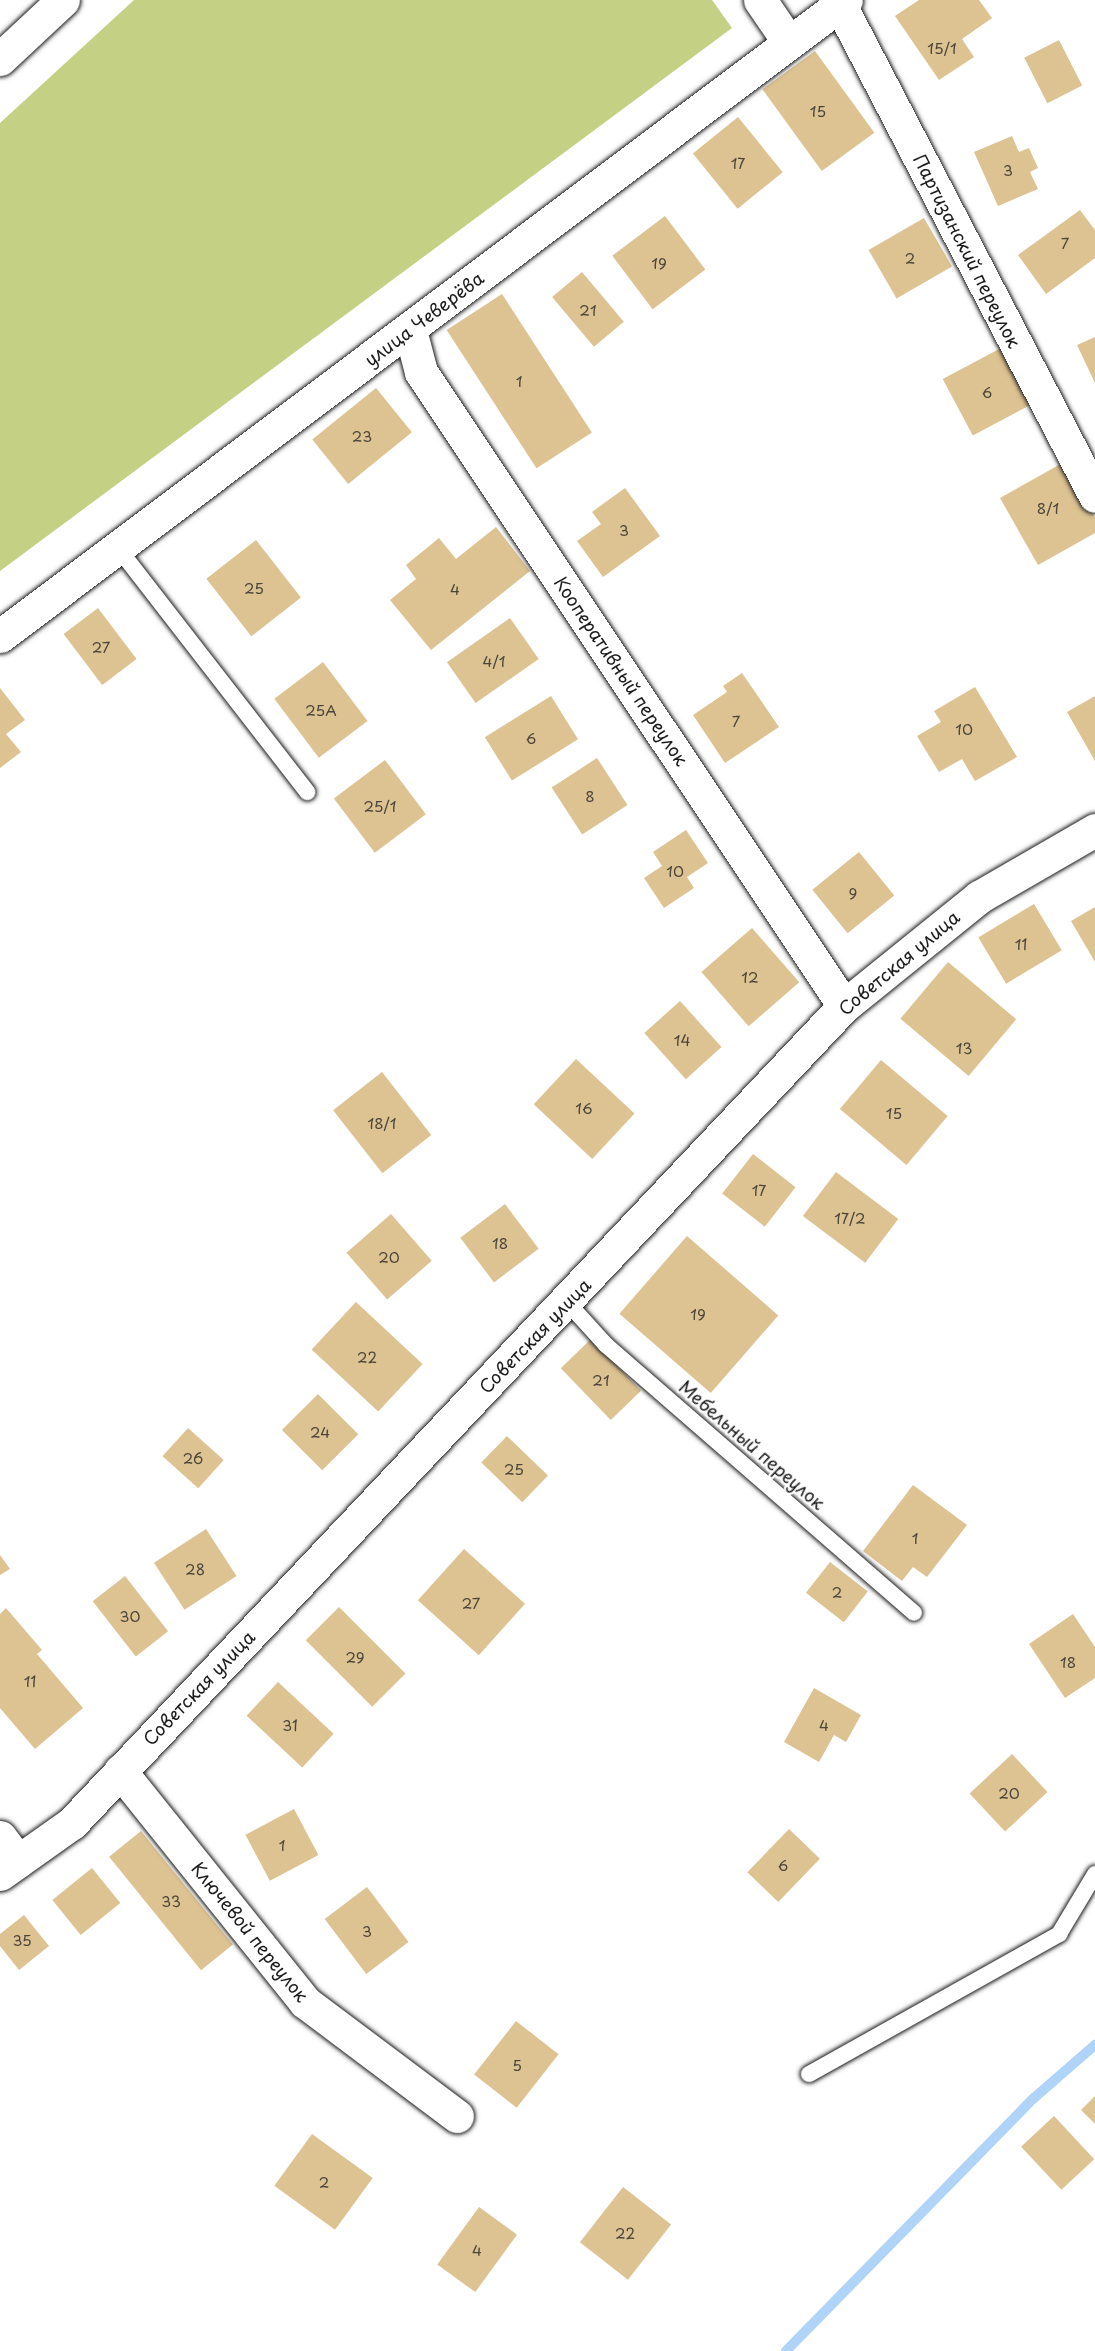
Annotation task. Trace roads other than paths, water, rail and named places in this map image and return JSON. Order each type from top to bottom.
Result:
[{"type":"street","points":[[0,58],[63,0]]},
{"type":"street","points":[[760,0],[788,41]]},
{"type":"street","name":"улица Чеверёва","points":[[0,636],[410,330],[788,41],[843,3]]},
{"type":"street","name":"Партизанский переулок","points":[[843,3],[1095,496]]},
{"type":"street","name":"Кооперативный переулок","points":[[410,330],[421,372],[844,1006]]},
{"type":"street","name":"Советская улица","points":[[6,1858],[72,1822],[567,1302],[844,1006],[979,897],[1095,830]]},
{"type":"street","name":"Ключевой переулок","points":[[120,1771],[305,2002],[457,2116]]},
{"type":"lane","points":[[118,548],[307,792]]},
{"type":"lane","name":"Мебельный переулок","points":[[567,1302],[606,1345],[914,1613]]},
{"type":"lane","points":[[809,2074],[1059,1934],[1095,1874]]},
{"type":"waterway","points":[[786,2351],[1034,2098],[1095,2045]]}]
